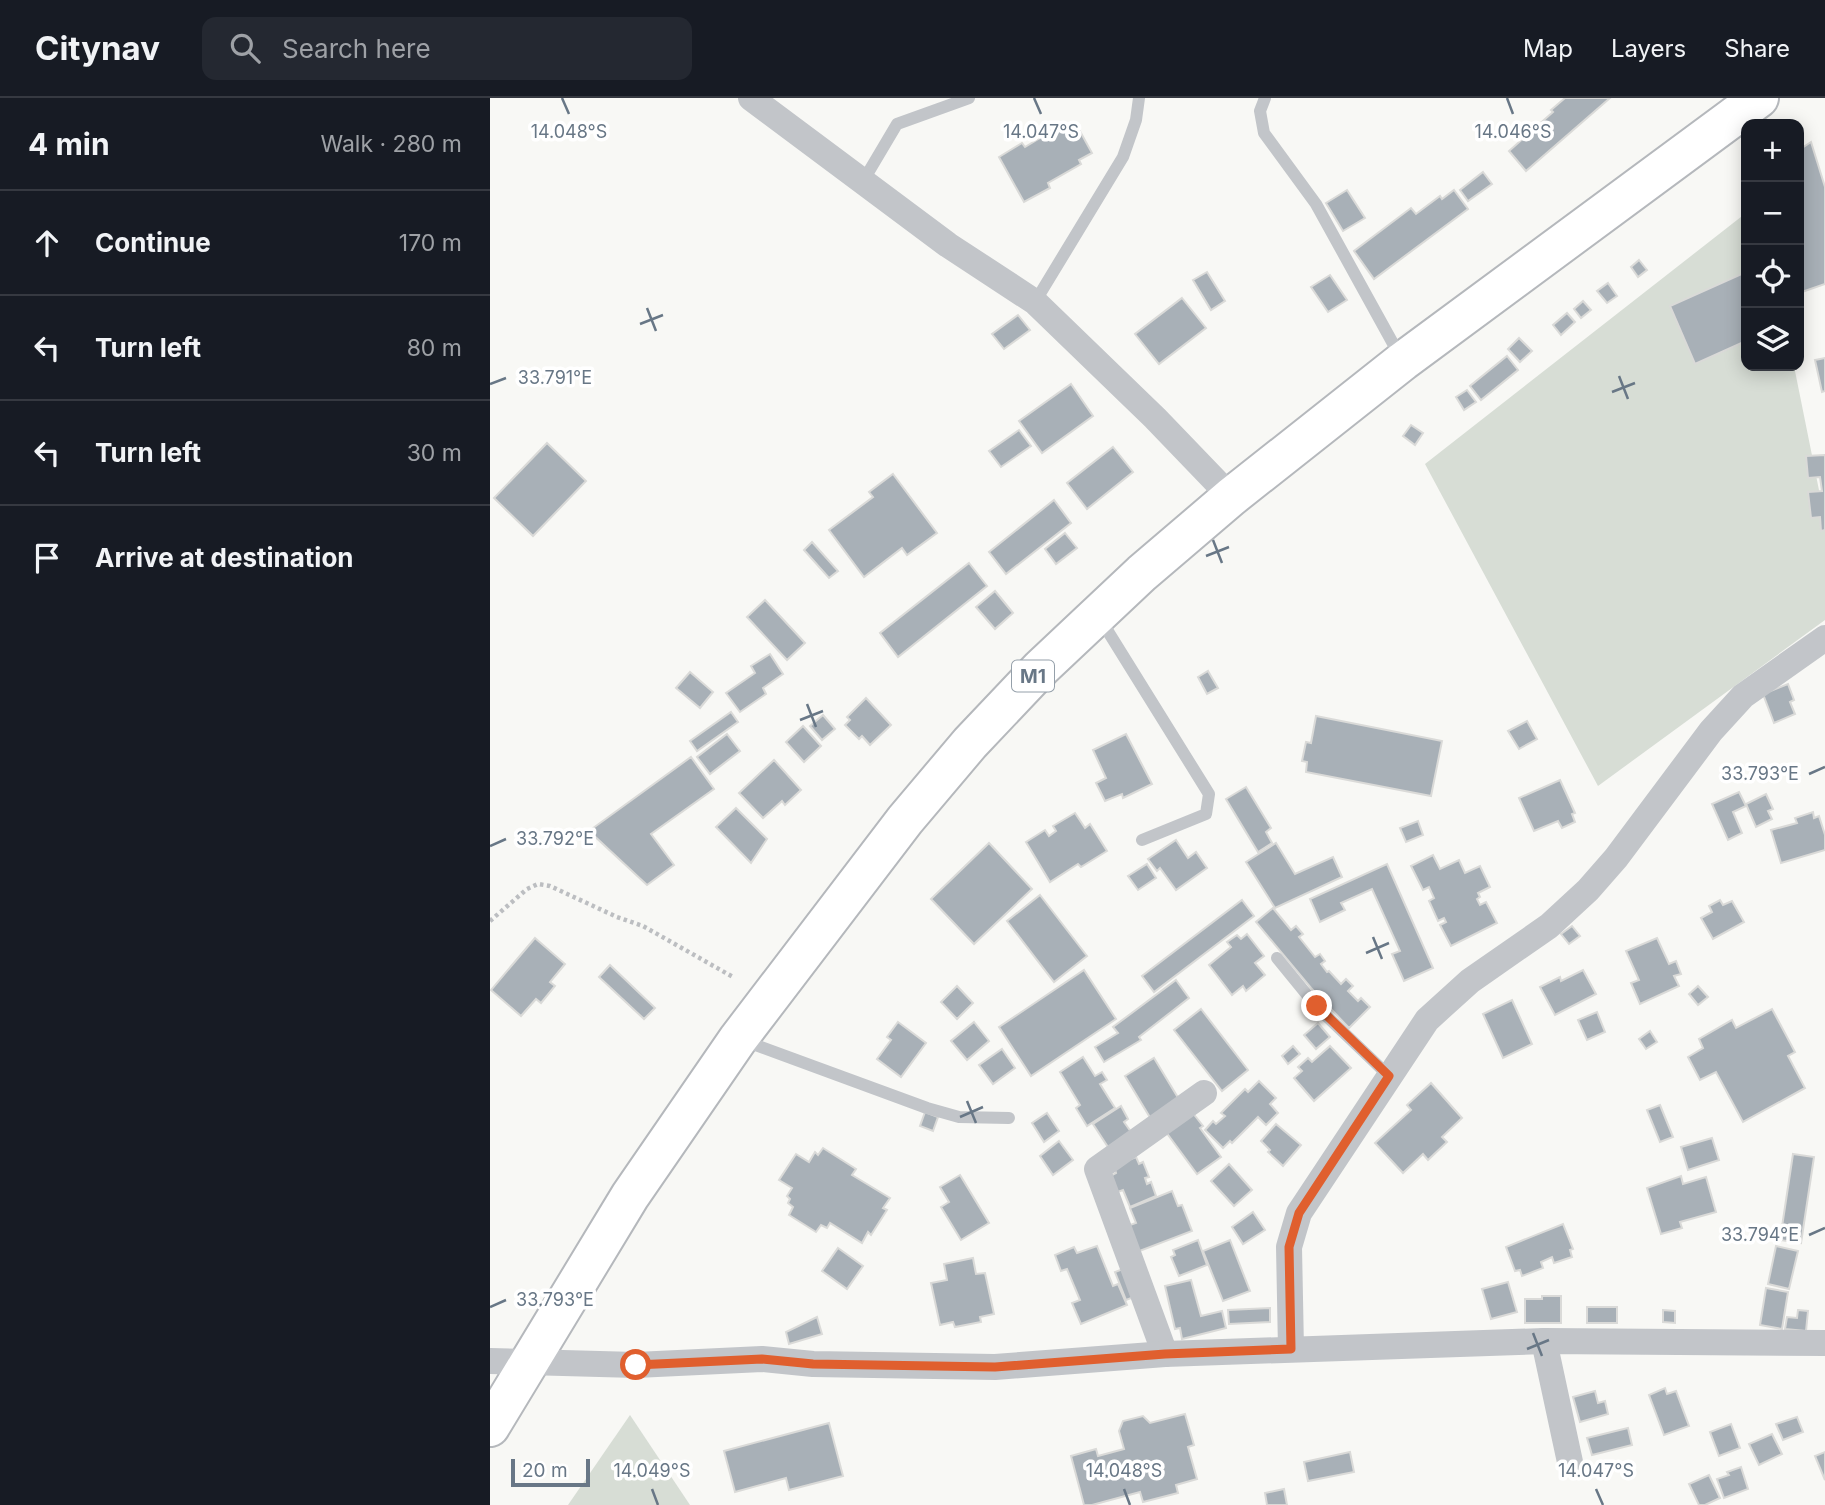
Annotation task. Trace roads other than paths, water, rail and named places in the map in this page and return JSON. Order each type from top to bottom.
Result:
[{"type":"highway","name":"M1","points":[[490,1427],[630,1195],[738,1039],[929,791],[1041,668],[1097,614],[1231,497],[1403,361],[1759,98]]},
{"type":"street","points":[[751,98],[948,245],[1035,302],[1155,418],[1231,497]]},
{"type":"street","points":[[1291,1349],[1289,1247],[1299,1213],[1427,1020],[1470,981],[1549,926],[1588,890],[1616,858],[1712,731],[1743,696],[1759,682],[1825,638]]},
{"type":"street","points":[[1165,1354],[1097,1169],[1204,1093]]},
{"type":"street","points":[[490,1360],[636,1365],[762,1359],[813,1364],[995,1367],[1165,1354],[1544,1341],[1825,1343]]},
{"type":"street","points":[[1544,1341],[1570,1462]]},
{"type":"lane","points":[[862,183],[897,124],[969,98]]},
{"type":"lane","points":[[1035,302],[1123,157],[1136,120],[1139,98]]},
{"type":"lane","points":[[1265,98],[1260,111],[1264,133],[1316,204],[1403,361]]},
{"type":"lane","points":[[1097,614],[1209,794],[1206,814],[1142,840]]},
{"type":"lane","points":[[1277,958],[1317,1006],[1389,1076]]},
{"type":"lane","points":[[738,1039],[927,1108],[959,1116],[1009,1118]]}]
